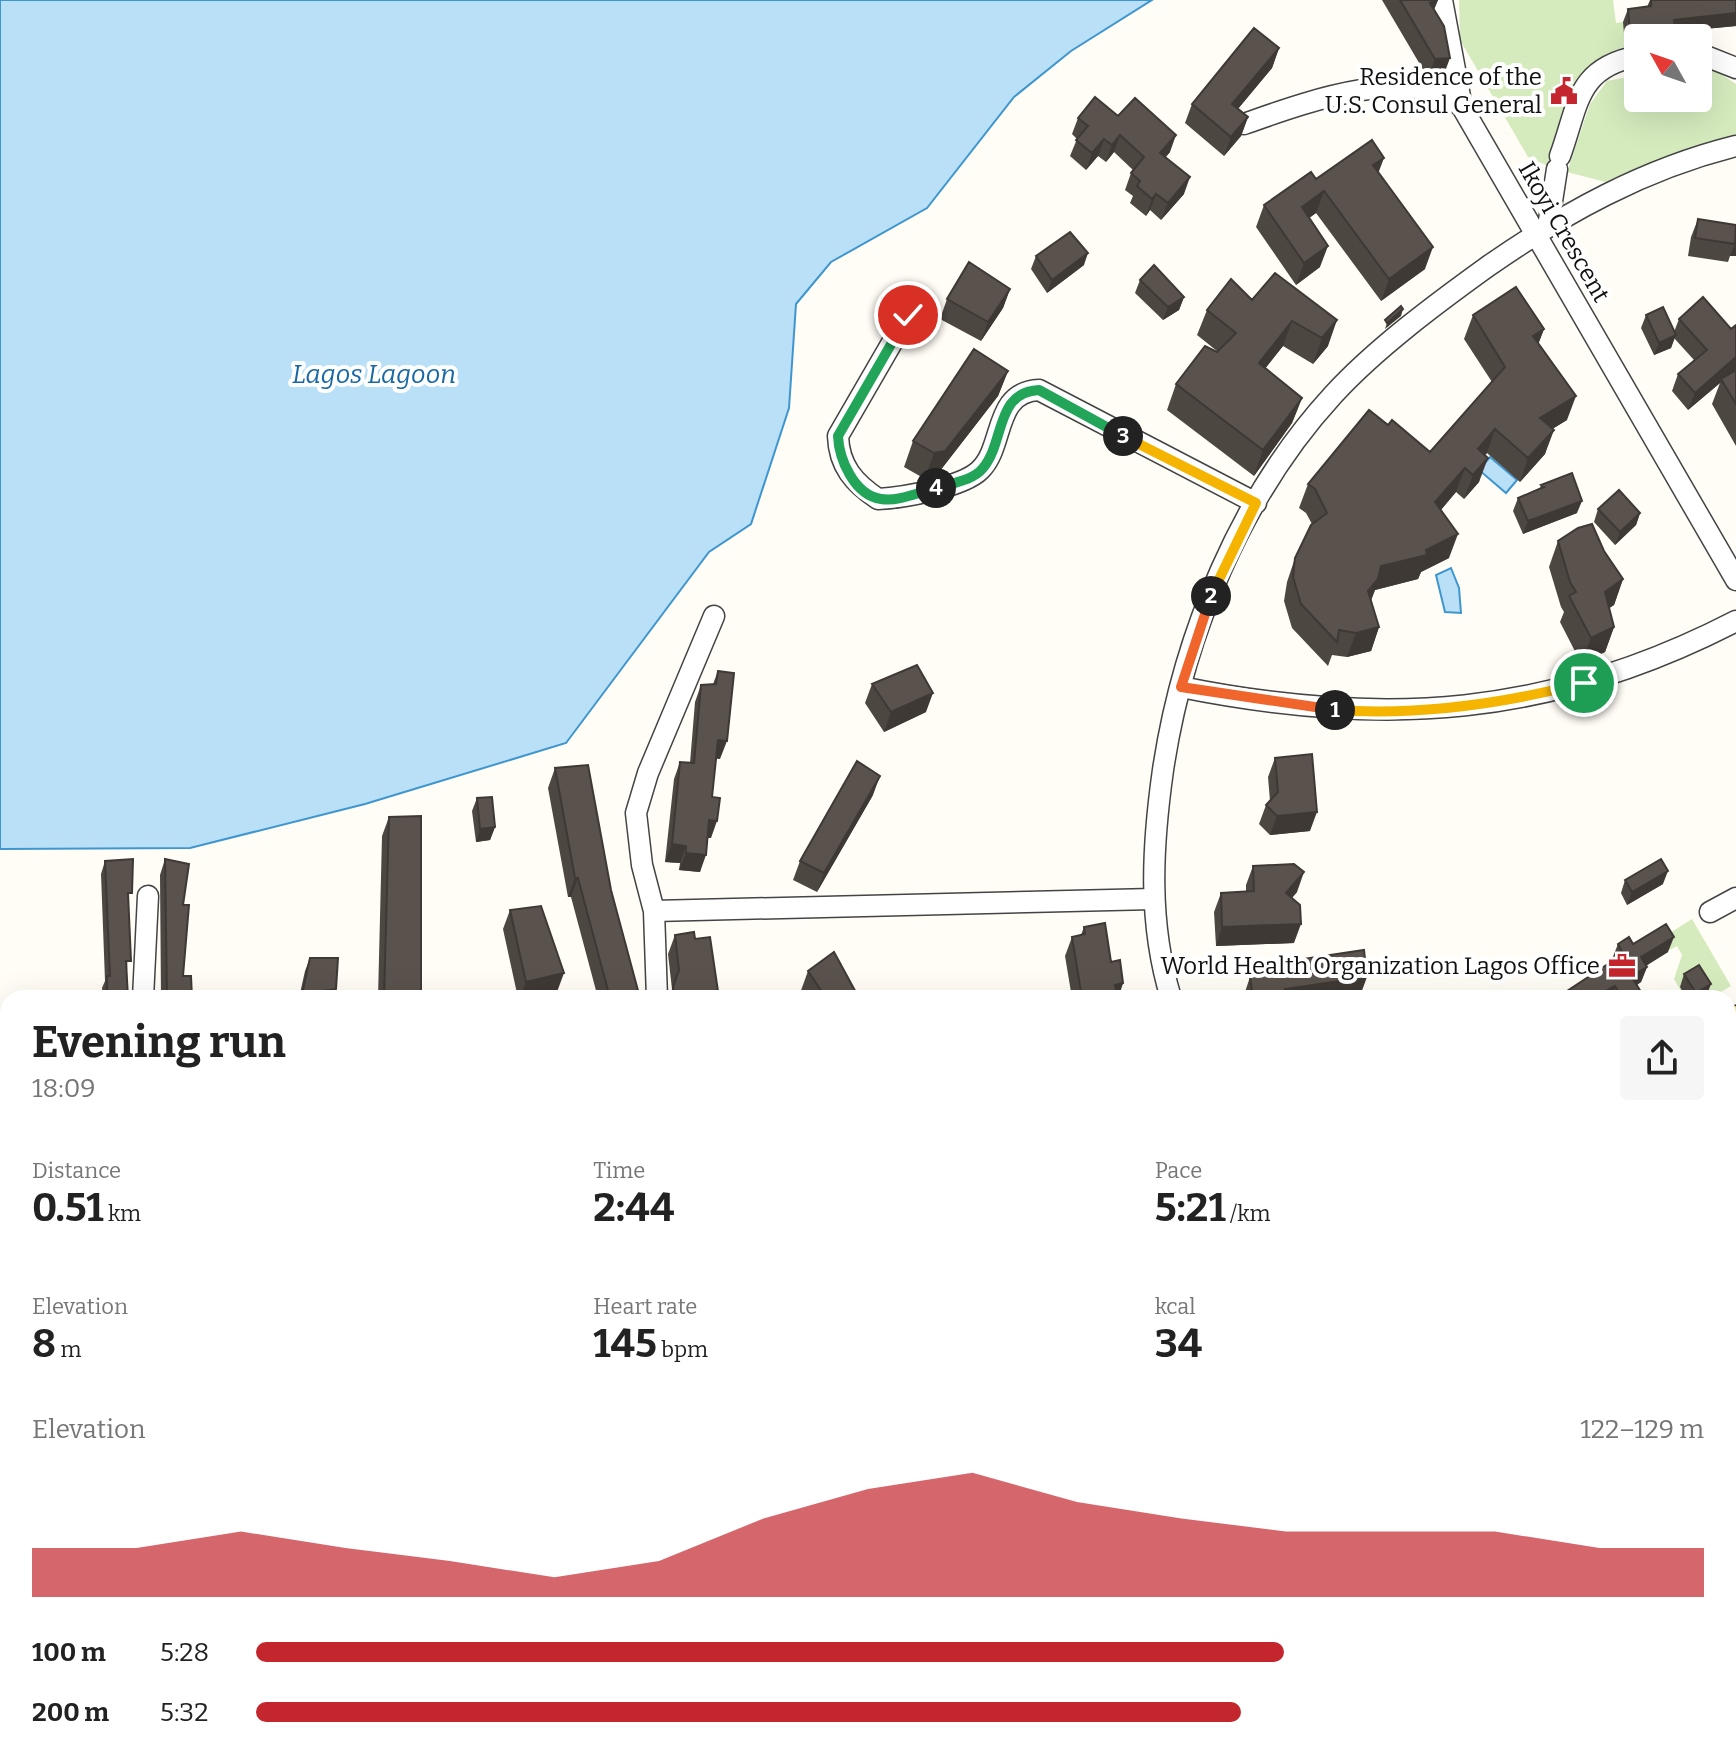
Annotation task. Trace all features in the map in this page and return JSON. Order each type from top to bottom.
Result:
[{"type":"street","points":[[1442,0],[1462,107]]},
{"type":"street","points":[[1541,230],[1558,162],[1581,92],[1597,71],[1612,61],[1624,59]]},
{"type":"street","points":[[1712,59],[1736,68]]},
{"type":"street","points":[[1244,124],[1327,100],[1404,86],[1438,90],[1462,107]]},
{"type":"street","name":"Ikoyi Crescent","points":[[1462,107],[1541,230],[1736,580]]},
{"type":"street","points":[[1168,990],[1161,966],[1153,899],[1156,821],[1167,743],[1202,617],[1273,474],[1335,393],[1414,323],[1541,230],[1583,204],[1644,177],[1736,146]]},
{"type":"street","points":[[908,315],[838,436],[839,456],[847,471],[878,499],[899,498],[974,476],[990,456],[1007,408],[1016,396],[1039,390],[1159,456],[1256,503]]},
{"type":"street","points":[[657,990],[654,911],[642,865],[636,813],[648,773],[714,616]]},
{"type":"street","points":[[1181,687],[1343,710],[1432,710],[1484,705],[1584,683],[1698,640],[1736,621]]},
{"type":"street","points":[[143,990],[148,896]]},
{"type":"street","points":[[1710,912],[1736,898]]},
{"type":"street","points":[[654,911],[1153,899]]},
{"type":"green space","points":[[1459,0],[1613,0],[1616,23],[1624,24],[1624,47],[1594,63],[1573,90],[1548,166],[1528,157],[1460,40]]},
{"type":"green space","points":[[1712,71],[1716,71],[1736,84],[1736,145],[1613,184],[1567,172],[1590,104],[1607,81],[1624,78],[1624,112],[1712,112]]},
{"type":"green space","points":[[1692,919],[1731,986],[1724,990],[1680,990],[1674,979],[1682,955],[1677,946],[1670,950],[1662,938]]},
{"type":"water","name":"Lagos Lagoon","points":[[0,0],[1152,0],[1071,51],[1014,97],[927,208],[831,262],[796,304],[789,408],[751,524],[709,552],[566,743],[365,804],[190,848],[0,849]]},
{"type":"water","points":[[1490,457],[1517,480],[1506,493],[1479,470]]},
{"type":"water","points":[[1451,568],[1459,588],[1461,613],[1445,612],[1436,575]]},
{"type":"building","points":[[1400,0],[1435,0],[1430,3],[1444,26],[1450,58],[1435,59]]},
{"type":"building","points":[[1651,0],[1736,0],[1736,13],[1674,20],[1674,24],[1629,24],[1628,9],[1651,6]]},
{"type":"building","points":[[1254,28],[1279,48],[1232,104],[1248,117],[1231,137],[1192,104]]},
{"type":"building","points":[[1095,97],[1118,116],[1135,98],[1176,135],[1160,153],[1190,177],[1168,203],[1156,194],[1152,199],[1137,186],[1140,181],[1131,173],[1144,157],[1120,135],[1112,145],[1104,139],[1092,153],[1076,140],[1088,126],[1078,118]]},
{"type":"building","points":[[1372,140],[1384,158],[1373,165],[1433,247],[1389,279],[1324,191],[1302,207],[1328,246],[1304,263],[1264,205],[1311,172],[1316,179]]},
{"type":"building","points":[[1698,219],[1736,225],[1735,244],[1695,238]]},
{"type":"building","points":[[1070,232],[1088,253],[1052,280],[1036,256]]},
{"type":"building","points":[[969,262],[1010,289],[988,322],[947,299]]},
{"type":"building","points":[[1154,265],[1184,297],[1168,307],[1140,280]]},
{"type":"building","points":[[1275,273],[1337,320],[1322,338],[1292,321],[1259,363],[1302,398],[1263,450],[1176,384],[1205,346],[1217,352],[1236,333],[1207,310],[1231,279],[1252,300]]},
{"type":"building","points":[[1516,287],[1544,329],[1533,336],[1576,396],[1540,418],[1554,430],[1528,458],[1495,429],[1478,449],[1488,458],[1473,475],[1465,468],[1435,502],[1458,534],[1426,550],[1427,555],[1381,566],[1378,579],[1368,591],[1379,627],[1356,633],[1339,630],[1337,642],[1301,604],[1293,577],[1295,558],[1311,525],[1327,513],[1315,489],[1308,484],[1369,410],[1388,425],[1392,420],[1430,452],[1505,367],[1473,315]]},
{"type":"building","points":[[1703,297],[1731,329],[1736,325],[1736,357],[1695,393],[1678,374],[1707,350],[1679,319]]},
{"type":"building","points":[[1401,306],[1403,309],[1387,323],[1385,320]]},
{"type":"building","points":[[1663,307],[1676,335],[1659,343],[1646,315]]},
{"type":"building","points":[[974,349],[1008,371],[945,451],[934,453],[913,441]]},
{"type":"building","points":[[1736,370],[1736,404],[1721,379]]},
{"type":"building","points":[[1572,473],[1582,501],[1528,521],[1518,498]]},
{"type":"building","points":[[1619,490],[1640,513],[1620,532],[1598,509]]},
{"type":"building","points":[[1592,524],[1604,551],[1623,579],[1605,592],[1614,627],[1591,638],[1569,596],[1576,592],[1558,541],[1578,528]]},
{"type":"building","points":[[917,665],[933,693],[891,712],[872,684]]},
{"type":"building","points":[[718,671],[734,673],[727,741],[718,740],[712,797],[720,798],[717,821],[709,820],[706,855],[686,853],[686,846],[672,844],[680,762],[694,763],[701,685],[716,684]]},
{"type":"building","points":[[1312,754],[1317,812],[1277,816],[1266,805],[1278,792],[1275,758]]},
{"type":"building","points":[[857,761],[880,776],[824,873],[800,861]]},
{"type":"building","points":[[588,765],[611,890],[638,990],[608,990],[578,878],[575,878],[555,768]]},
{"type":"building","points":[[492,797],[495,827],[480,829],[477,798]]},
{"type":"building","points":[[421,816],[421,990],[384,990],[389,817]]},
{"type":"building","points":[[133,859],[132,893],[128,893],[131,961],[126,961],[128,990],[107,990],[107,976],[110,976],[105,861]]},
{"type":"building","points":[[165,859],[189,864],[183,905],[189,905],[183,976],[191,976],[192,990],[167,990]]},
{"type":"building","points":[[1661,859],[1668,871],[1632,892],[1625,880]]},
{"type":"building","points":[[1294,864],[1304,872],[1286,893],[1300,905],[1301,924],[1222,927],[1221,893],[1254,891],[1253,866]]},
{"type":"building","points":[[541,906],[564,973],[526,982],[510,910]]},
{"type":"building","points":[[1105,923],[1111,962],[1120,960],[1123,983],[1115,985],[1116,990],[1081,990],[1072,937],[1085,934],[1084,927]]},
{"type":"building","points":[[1666,924],[1674,937],[1641,957],[1647,967],[1631,976],[1640,990],[1617,990],[1615,986],[1608,990],[1569,990],[1623,954],[1618,944],[1629,937],[1633,944]]},
{"type":"building","points":[[694,932],[695,939],[710,937],[718,990],[673,990],[679,970],[675,935]]},
{"type":"building","points":[[1364,950],[1367,977],[1285,990],[1252,990],[1250,977],[1285,972],[1283,962]]},
{"type":"building","points":[[834,952],[855,990],[821,990],[808,971]]},
{"type":"building","points":[[310,958],[338,958],[336,989],[303,990]]},
{"type":"building","points":[[1699,965],[1711,984],[1694,990],[1684,974]]},
{"type":"place","name":"Residence of the U.S. Consul General","points":[[1564,91]]},
{"type":"place","name":"World Health Organization Lagos Office","points":[[1622,966]]},
{"type":"route","points":[[908,315],[838,436],[839,456],[847,471],[863,489],[878,499],[899,498],[974,476],[990,456],[997,431],[1016,396],[1027,390],[1039,390],[1159,456],[1256,503],[1202,617],[1181,687],[1305,707],[1388,711],[1484,705],[1584,683]]}]
